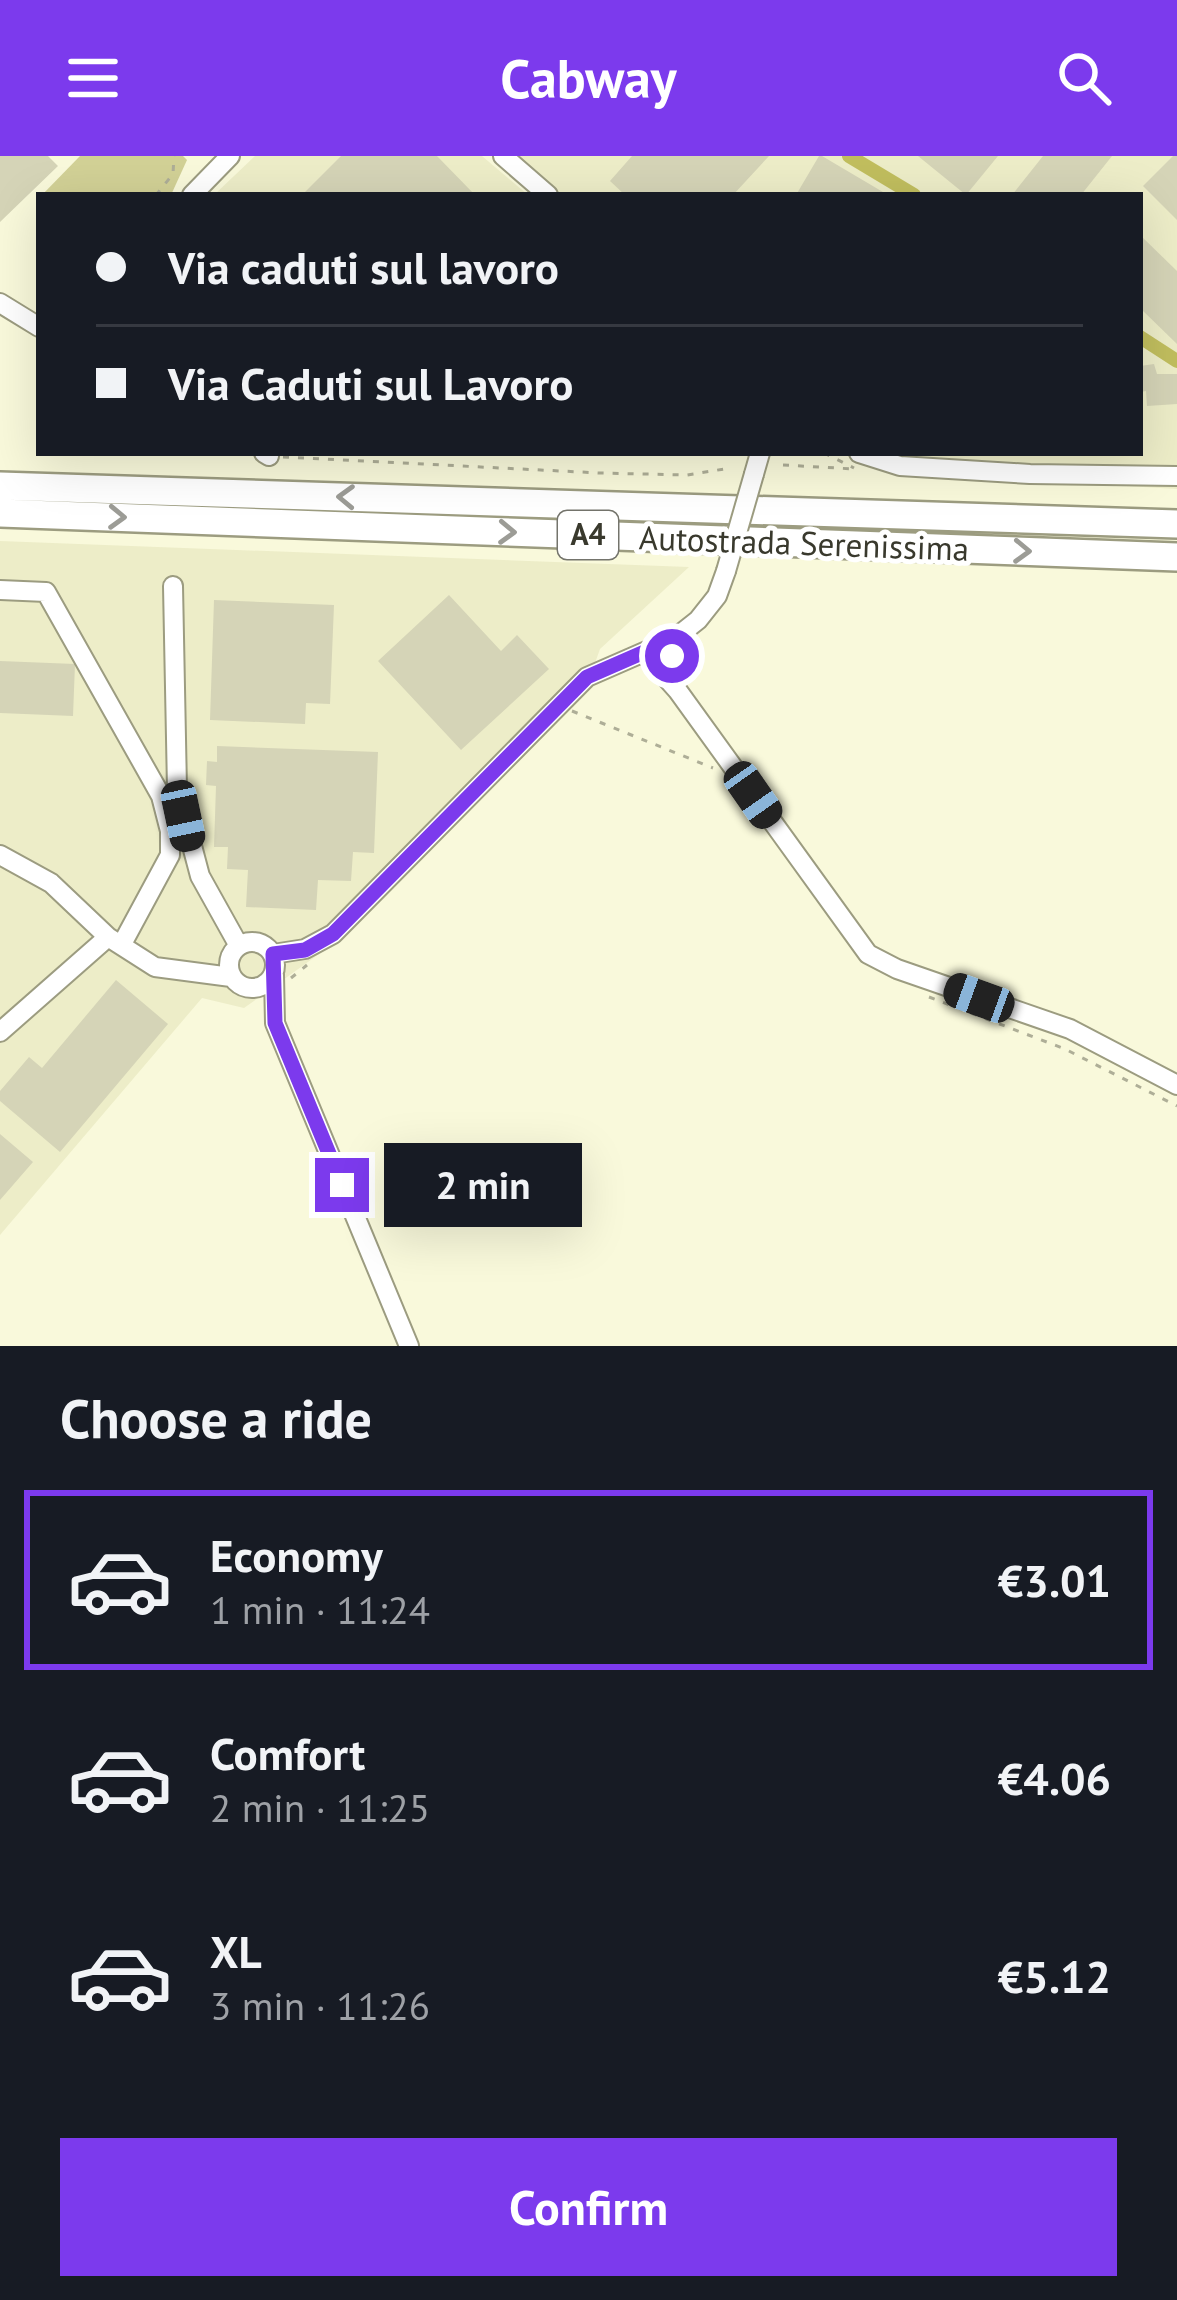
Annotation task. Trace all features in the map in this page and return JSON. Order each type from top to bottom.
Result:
[{"type":"highway","name":"Autostrada Serenissima","points":[[0,486],[1177,524]]},
{"type":"highway","name":"Autostrada Serenissima","points":[[0,512],[1177,557]]},
{"type":"street","points":[[195,192],[230,156]]},
{"type":"street","points":[[503,156],[545,192]]},
{"type":"street","points":[[0,303],[36,325]]},
{"type":"street","points":[[0,855],[51,883],[115,940],[155,967],[231,977],[250,989],[264,986],[305,950],[333,934],[587,677],[674,639],[707,608],[727,571],[759,456]]},
{"type":"street","points":[[857,461],[1030,474],[1177,476]]},
{"type":"street","points":[[173,586],[178,789],[200,876],[239,946]]},
{"type":"street","points":[[0,590],[46,592],[161,796],[170,831],[170,855],[115,940],[0,1032]]},
{"type":"street","points":[[674,639],[672,669],[678,691]]},
{"type":"street","points":[[645,654],[678,691],[868,954],[897,969],[1070,1029],[1177,1084]]},
{"type":"street","points":[[231,977],[228,963],[239,946],[254,942],[276,972],[275,1023],[409,1346]]},
{"type":"path","points":[[158,192],[173,174],[174,156]]},
{"type":"path","points":[[296,456],[688,475],[724,469]]},
{"type":"path","points":[[783,465],[857,461]]},
{"type":"path","points":[[574,698],[565,708],[716,770]]},
{"type":"path","points":[[276,972],[316,956]]},
{"type":"path","points":[[917,992],[1065,1049],[1177,1106]]},
{"type":"shaded area","points":[[80,156],[183,156],[187,160],[172,192],[45,192]]},
{"type":"shaded area","points":[[255,156],[482,156],[524,192],[217,192]]},
{"type":"shaded area","points":[[514,156],[1177,156],[1177,489],[939,475],[893,456],[1143,456],[1143,192],[556,192]]},
{"type":"shaded area","points":[[0,541],[689,567],[600,649],[585,691],[340,939],[244,1008],[202,998],[0,1235]]},
{"type":"building","points":[[0,156],[48,156],[58,166],[0,222]]},
{"type":"building","points":[[341,156],[437,156],[472,192],[305,192]]},
{"type":"building","points":[[632,156],[769,156],[736,192],[622,192],[610,181]]},
{"type":"building","points":[[822,156],[883,192],[798,192]]},
{"type":"building","points":[[918,156],[998,156],[968,192]]},
{"type":"building","points":[[1043,156],[1112,156],[1083,192],[1014,192]]},
{"type":"building","points":[[1177,156],[1177,220],[1143,186]]},
{"type":"building","points":[[1143,238],[1177,271],[1177,344],[1143,311]]},
{"type":"building","points":[[1154,364],[1157,374],[1177,374],[1177,404],[1147,406],[1143,366]]},
{"type":"building","points":[[449,595],[501,651],[517,635],[549,669],[461,750],[378,661]]},
{"type":"building","points":[[214,600],[334,605],[330,704],[306,703],[305,724],[210,720]]},
{"type":"building","points":[[0,661],[75,664],[73,716],[0,713]]},
{"type":"building","points":[[217,746],[378,752],[374,853],[353,852],[351,881],[318,880],[316,910],[246,907],[248,870],[227,869],[228,847],[214,847],[216,786],[206,785],[207,761],[217,762]]},
{"type":"building","points":[[116,980],[168,1024],[60,1152],[0,1101],[0,1091],[29,1057],[42,1068]]},
{"type":"building","points":[[0,1134],[33,1162],[0,1200]]},
{"type":"waterway","points":[[849,156],[909,192]]},
{"type":"waterway","points":[[1143,339],[1177,361]]},
{"type":"route","points":[[342,1185],[275,1023],[273,954],[305,950],[333,934],[587,677],[674,639],[672,656]]}]
